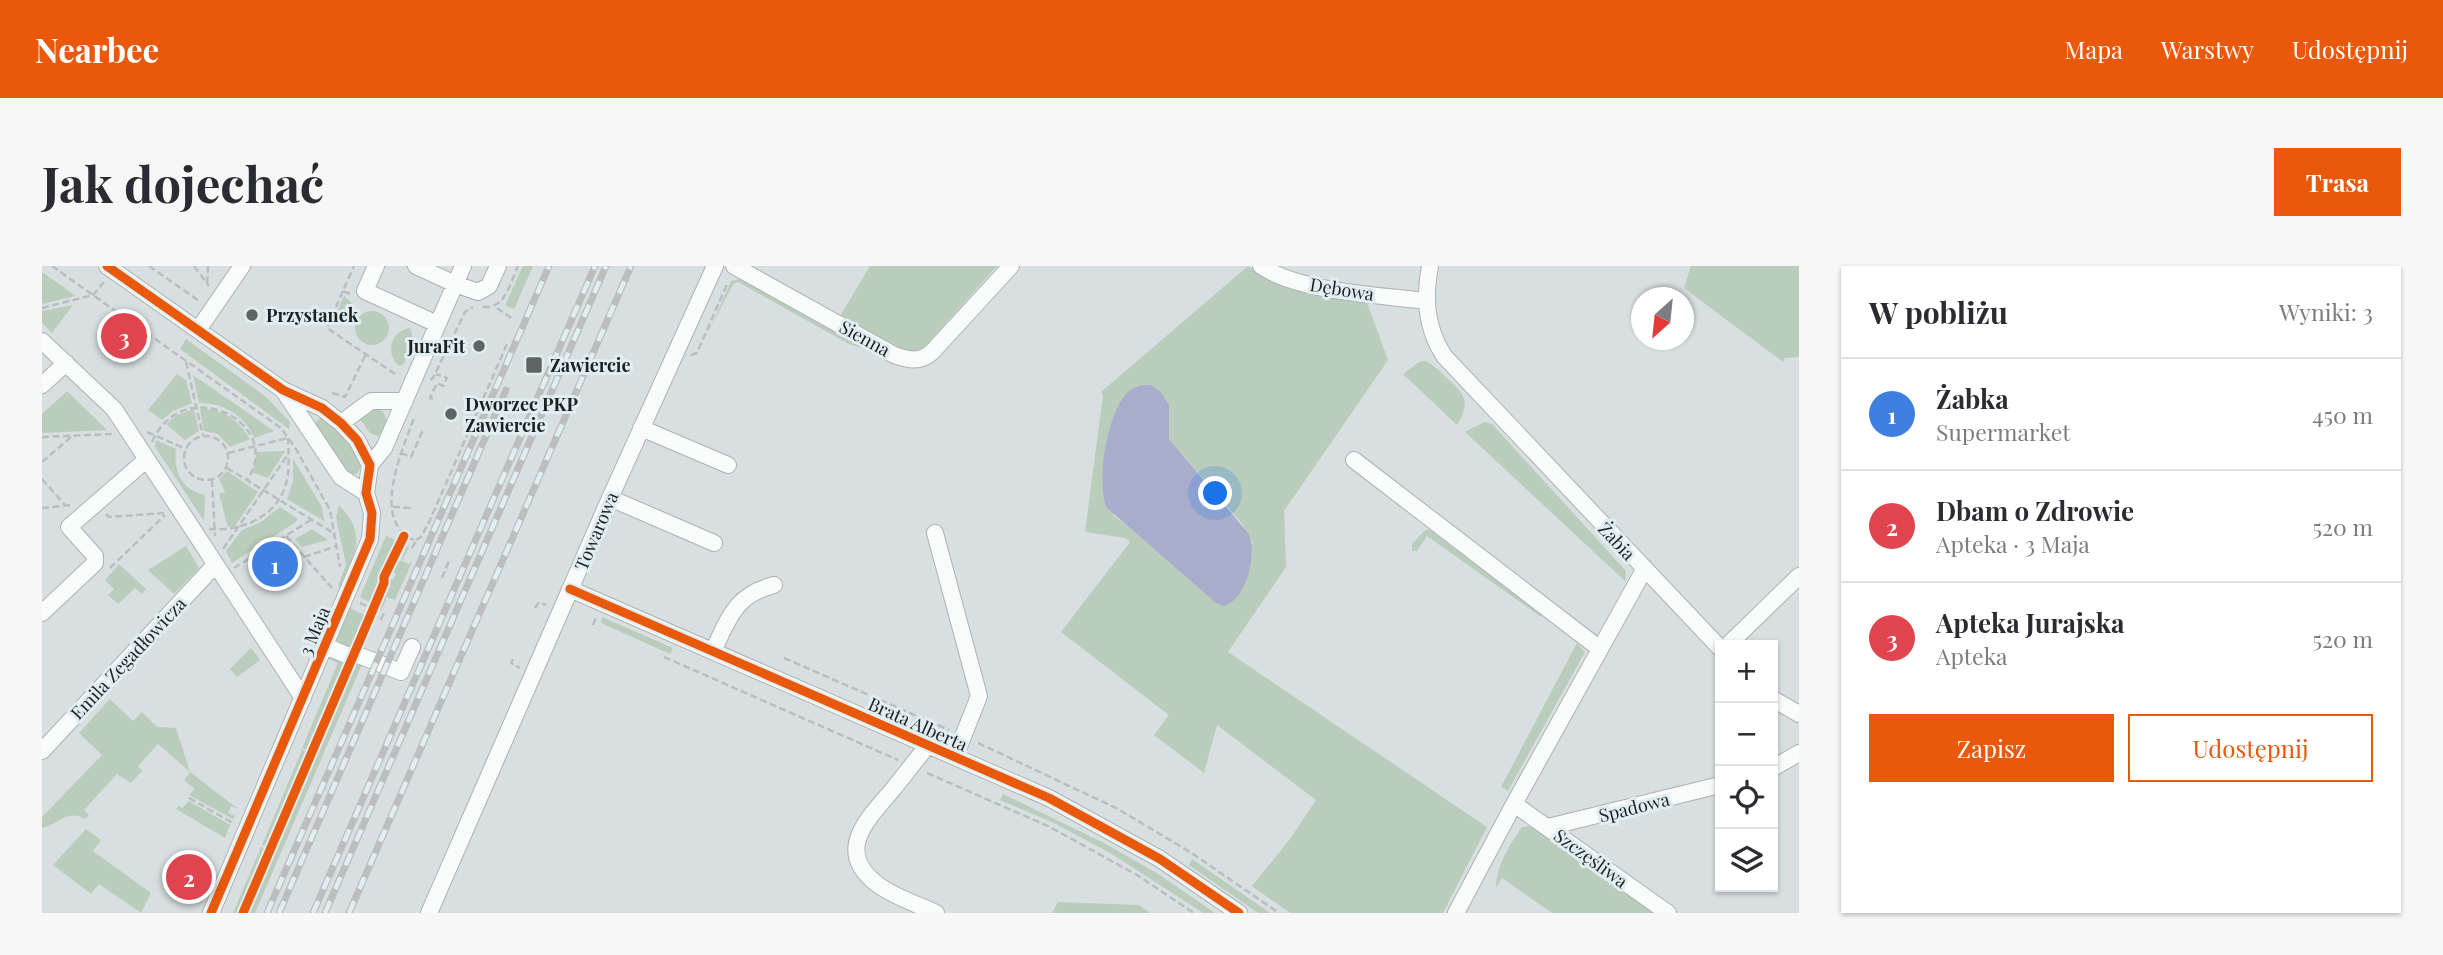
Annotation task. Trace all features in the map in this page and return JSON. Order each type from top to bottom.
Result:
[{"type":"street","points":[[198,330],[242,266]]},
{"type":"street","points":[[376,266],[365,291],[438,324]]},
{"type":"street","points":[[416,266],[472,291],[485,290],[498,266]]},
{"type":"street","points":[[105,274],[198,330],[283,390],[322,408],[357,440],[370,465],[384,448],[463,266]]},
{"type":"street","name":"Towarowa","points":[[429,913],[610,498],[715,266]]},
{"type":"street","name":"Sienna","points":[[734,266],[894,355],[916,360],[927,357],[1011,266]]},
{"type":"street","name":"Dębowa","points":[[1261,266],[1281,277],[1315,286],[1426,301]]},
{"type":"street","name":"Żabia","points":[[1430,266],[1426,301],[1431,329],[1444,356],[1644,570],[1514,804],[1457,913]]},
{"type":"street","points":[[42,341],[103,397],[128,433],[148,453],[218,559],[303,698]]},
{"type":"street","points":[[42,385],[66,363]]},
{"type":"street","points":[[283,390],[341,477],[366,493]]},
{"type":"street","points":[[341,423],[371,401],[405,401]]},
{"type":"street","points":[[641,428],[727,465]]},
{"type":"street","points":[[42,613],[94,563],[95,556],[69,527],[148,453]]},
{"type":"street","points":[[1354,460],[1600,649]]},
{"type":"street","name":"3 Maja","points":[[211,913],[370,539],[372,513],[366,493],[370,465]]},
{"type":"street","points":[[610,498],[714,543]]},
{"type":"street","points":[[935,533],[979,696],[955,757]]},
{"type":"street","name":"Emila Zegadłowicza","points":[[42,751],[218,559]]},
{"type":"street","points":[[1644,570],[1715,643]]},
{"type":"street","points":[[1733,640],[1799,576]]},
{"type":"street","points":[[713,651],[733,609],[743,598],[774,584]]},
{"type":"street","name":"Brata Alberta","points":[[570,590],[1078,812],[1160,859],[1239,913]]},
{"type":"street","points":[[325,646],[349,656],[358,655],[401,672],[412,647]]},
{"type":"street","points":[[1778,702],[1799,714]]},
{"type":"street","points":[[928,745],[862,827],[857,845],[858,858],[865,872],[876,883],[936,913]]},
{"type":"street","points":[[1776,766],[1799,753]]},
{"type":"street","name":"Spadowa","points":[[1548,827],[1715,786]]},
{"type":"street","name":"Szczęśliwa","points":[[1514,804],[1668,913]]},
{"type":"path","points":[[52,266],[281,429],[330,510],[340,568]]},
{"type":"path","points":[[149,266],[202,302]]},
{"type":"path","points":[[207,283],[208,266]]},
{"type":"path","points":[[202,302],[202,295],[215,266]]},
{"type":"path","points":[[354,266],[327,328],[402,379]]},
{"type":"path","points":[[496,307],[518,266]]},
{"type":"path","points":[[42,308],[93,295],[105,274]]},
{"type":"path","points":[[688,356],[697,353],[728,282]]},
{"type":"path","points":[[343,291],[354,296]]},
{"type":"path","points":[[427,382],[436,374],[469,308],[496,307],[514,320]]},
{"type":"path","points":[[412,548],[430,520],[507,344]]},
{"type":"path","points":[[332,393],[345,397],[366,354]]},
{"type":"path","points":[[186,362],[203,436]]},
{"type":"path","points":[[430,398],[437,383],[443,386],[447,378],[436,374]]},
{"type":"path","points":[[148,453],[154,436],[171,417],[196,407],[207,406],[228,413],[244,426],[254,447],[254,462],[247,480]]},
{"type":"path","points":[[416,415],[394,472],[393,507],[396,526],[404,536],[416,541]]},
{"type":"path","points":[[106,424],[128,433]]},
{"type":"path","points":[[401,453],[411,457],[422,436],[410,430]]},
{"type":"path","points":[[42,437],[128,433],[154,436],[186,449]]},
{"type":"path","points":[[42,463],[71,436]]},
{"type":"path","points":[[203,436],[214,438],[220,441],[228,453],[226,468],[212,480],[196,479],[190,474],[183,460],[186,449],[193,440],[203,436]]},
{"type":"path","points":[[228,453],[288,438]]},
{"type":"path","points":[[204,529],[238,527],[270,511],[279,500],[287,480],[288,438]]},
{"type":"path","points":[[218,559],[289,453]]},
{"type":"path","points":[[226,468],[335,534]]},
{"type":"path","points":[[42,479],[65,505]]},
{"type":"path","points":[[212,480],[215,538]]},
{"type":"path","points":[[42,509],[93,504],[109,517],[168,512],[102,576],[90,568]]},
{"type":"path","points":[[393,507],[413,506]]},
{"type":"path","points":[[232,570],[312,520]]},
{"type":"path","points":[[286,536],[332,588],[336,578]]},
{"type":"path","points":[[304,557],[337,547]]},
{"type":"path","points":[[442,578],[449,561]]},
{"type":"path","points":[[386,573],[391,575]]},
{"type":"path","points":[[354,599],[373,609]]},
{"type":"path","points":[[536,608],[539,602],[550,607]]},
{"type":"path","points":[[371,614],[381,619],[384,613]]},
{"type":"path","points":[[664,657],[1050,827],[1137,875],[1194,913]]},
{"type":"path","points":[[513,659],[510,663],[523,670]]},
{"type":"path","points":[[784,659],[1049,774],[1128,814],[1190,852],[1276,911]]},
{"type":"path","points":[[189,798],[233,823]]},
{"type":"green space","points":[[523,266],[533,266],[514,309],[505,305]]},
{"type":"green space","points":[[870,266],[997,266],[919,352],[908,353],[840,316]]},
{"type":"green space","points":[[1248,266],[1265,277],[1366,300],[1388,360],[1284,511],[1286,567],[1228,652],[1487,827],[1443,913],[1290,913],[1252,886],[1290,839],[1316,800],[1217,725],[1204,773],[1154,735],[1169,715],[1061,632],[1130,542],[1125,538],[1085,532],[1103,395],[1101,392]],"holes":[[[1169,405],[1169,439],[1243,525],[1253,544],[1137,533],[1113,515]]]},
{"type":"green space","points":[[1691,266],[1799,266],[1799,357],[1785,358],[1783,362],[1694,295],[1694,287],[1684,287]]},
{"type":"green space","points":[[42,272],[76,296],[42,304]]},
{"type":"green space","points":[[744,278],[879,353],[849,344],[738,282],[733,284],[710,329],[731,281]]},
{"type":"green space","points":[[344,296],[352,303],[354,312],[345,324],[331,325]]},
{"type":"green space","points":[[73,305],[52,333],[42,323],[42,311]]},
{"type":"green space","points":[[372,311],[384,316],[389,328],[384,340],[372,345],[360,340],[355,328],[360,316]]},
{"type":"green space","points":[[410,328],[414,341],[407,351],[409,352],[404,364],[399,366],[392,355],[392,343],[398,333]]},
{"type":"green space","points":[[186,339],[265,396],[290,422],[289,429],[180,349]]},
{"type":"green space","points":[[1425,361],[1462,394],[1465,404],[1457,425],[1403,374],[1419,362]]},
{"type":"green space","points":[[177,374],[186,380],[192,403],[173,411],[162,420],[148,410]]},
{"type":"green space","points":[[193,375],[274,431],[254,438],[245,423],[232,412],[216,405],[199,403]]},
{"type":"green space","points":[[67,391],[107,430],[42,433],[42,414]]},
{"type":"green space","points":[[194,409],[199,431],[185,440],[166,424],[177,415]]},
{"type":"green space","points":[[200,409],[229,416],[241,426],[250,439],[230,447],[218,434],[204,431]]},
{"type":"green space","points":[[370,409],[381,410],[385,416],[385,427],[378,436],[370,433],[359,418]]},
{"type":"green space","points":[[321,417],[335,428],[358,455],[361,464],[359,471],[351,476],[344,473],[315,423]]},
{"type":"green space","points":[[1484,422],[1492,424],[1626,571],[1625,581],[1465,432]]},
{"type":"green space","points":[[156,440],[176,449],[176,464],[181,478],[190,489],[205,495],[204,521],[155,447]]},
{"type":"green space","points":[[285,451],[268,478],[253,473],[257,452]]},
{"type":"green space","points":[[293,459],[322,507],[324,521],[287,499],[293,481]]},
{"type":"green space","points":[[227,471],[258,492],[235,526],[228,527],[219,494],[225,492],[219,479]]},
{"type":"green space","points":[[339,505],[354,526],[356,536],[354,554],[340,587],[338,586],[346,565],[336,517]]},
{"type":"green space","points":[[280,507],[297,518],[296,522],[232,563],[226,551],[242,530],[261,522]]},
{"type":"green space","points":[[312,529],[328,540],[302,547],[295,539]]},
{"type":"green space","points":[[1425,530],[1430,530],[1541,614],[1541,617],[1427,536],[1417,551],[1412,551],[1412,544]]},
{"type":"green space","points":[[386,536],[398,541],[371,603],[360,597]]},
{"type":"green space","points":[[186,546],[199,568],[174,594],[148,570]]},
{"type":"green space","points":[[407,546],[409,547],[402,561],[409,564],[412,562],[395,600],[387,597],[381,611],[378,606],[387,578],[393,580],[396,574],[390,571],[398,560],[401,561]]},
{"type":"green space","points":[[119,564],[146,589],[142,594],[135,588],[118,604],[108,595],[114,589],[105,580]]},
{"type":"green space","points":[[350,608],[366,616],[351,651],[335,643]]},
{"type":"green space","points":[[602,617],[673,648],[670,654],[601,623]]},
{"type":"green space","points":[[1577,643],[1585,652],[1508,791],[1501,787]]},
{"type":"green space","points":[[251,648],[260,660],[237,677],[230,669]]},
{"type":"green space","points":[[330,655],[347,660],[309,751],[302,748],[338,663],[329,659]]},
{"type":"green space","points":[[356,660],[363,662],[255,913],[247,913],[266,867],[269,868],[269,861],[314,755],[317,756],[319,751],[316,749]]},
{"type":"green space","points":[[110,699],[133,721],[142,712],[157,727],[176,728],[190,772],[158,744],[138,766],[142,771],[131,783],[117,774],[84,810],[89,815],[85,819],[68,816],[42,828],[42,817],[102,755],[79,733]]},
{"type":"green space","points":[[302,750],[308,752],[268,847],[262,845]]},
{"type":"green space","points":[[190,772],[238,809],[231,806],[228,813],[235,816],[233,819],[189,795],[195,789],[184,780]]},
{"type":"green space","points":[[1003,794],[1104,843],[1160,875],[1215,913],[1203,913],[1112,854],[1052,822],[1000,800]]},
{"type":"green space","points":[[189,801],[230,825],[225,838],[176,809],[179,806],[182,808]]},
{"type":"green space","points":[[1528,826],[1541,830],[1658,913],[1552,913],[1502,878],[1496,888],[1498,872],[1508,849],[1521,828]]},
{"type":"green space","points":[[86,829],[101,840],[93,851],[151,893],[141,913],[99,884],[91,894],[53,865]]},
{"type":"green space","points":[[261,847],[267,849],[240,913],[233,913]]},
{"type":"green space","points":[[1192,859],[1270,913],[1258,913],[1189,865]]},
{"type":"green space","points":[[1058,902],[1139,905],[1150,913],[1052,913]]},
{"type":"water","points":[[1141,385],[1151,385],[1161,392],[1169,405],[1169,439],[1249,534],[1252,553],[1248,575],[1239,595],[1224,606],[1216,603],[1106,507],[1103,495],[1103,466],[1112,422],[1123,398]]},
{"type":"railway","points":[[267,913],[549,266]]},
{"type":"railway","points":[[313,913],[595,266]]},
{"type":"railway","points":[[325,913],[606,266]]},
{"type":"railway","points":[[349,913],[631,266]]},
{"type":"railway","points":[[279,913],[506,390]]},
{"type":"cycle path","points":[[107,266],[283,390],[322,408],[357,440],[370,465],[366,493],[372,513],[370,539],[211,913]]},
{"type":"cycle path","points":[[243,913],[369,619],[384,577],[404,536]]},
{"type":"cycle path","points":[[570,589],[1049,798],[1160,859],[1239,913]]},
{"type":"place","name":"Przystanek","points":[[252,315]]},
{"type":"place","name":"Apteka Jurajska","points":[[124,336]]},
{"type":"place","name":"JuraFit","points":[[479,346]]},
{"type":"place","name":"Zawiercie","points":[[534,365]]},
{"type":"place","name":"Dworzec PKP Zawiercie","points":[[451,414]]},
{"type":"place","name":"Żabka","points":[[275,564]]},
{"type":"place","name":"Dbam o Zdrowie","points":[[189,877]]}]
